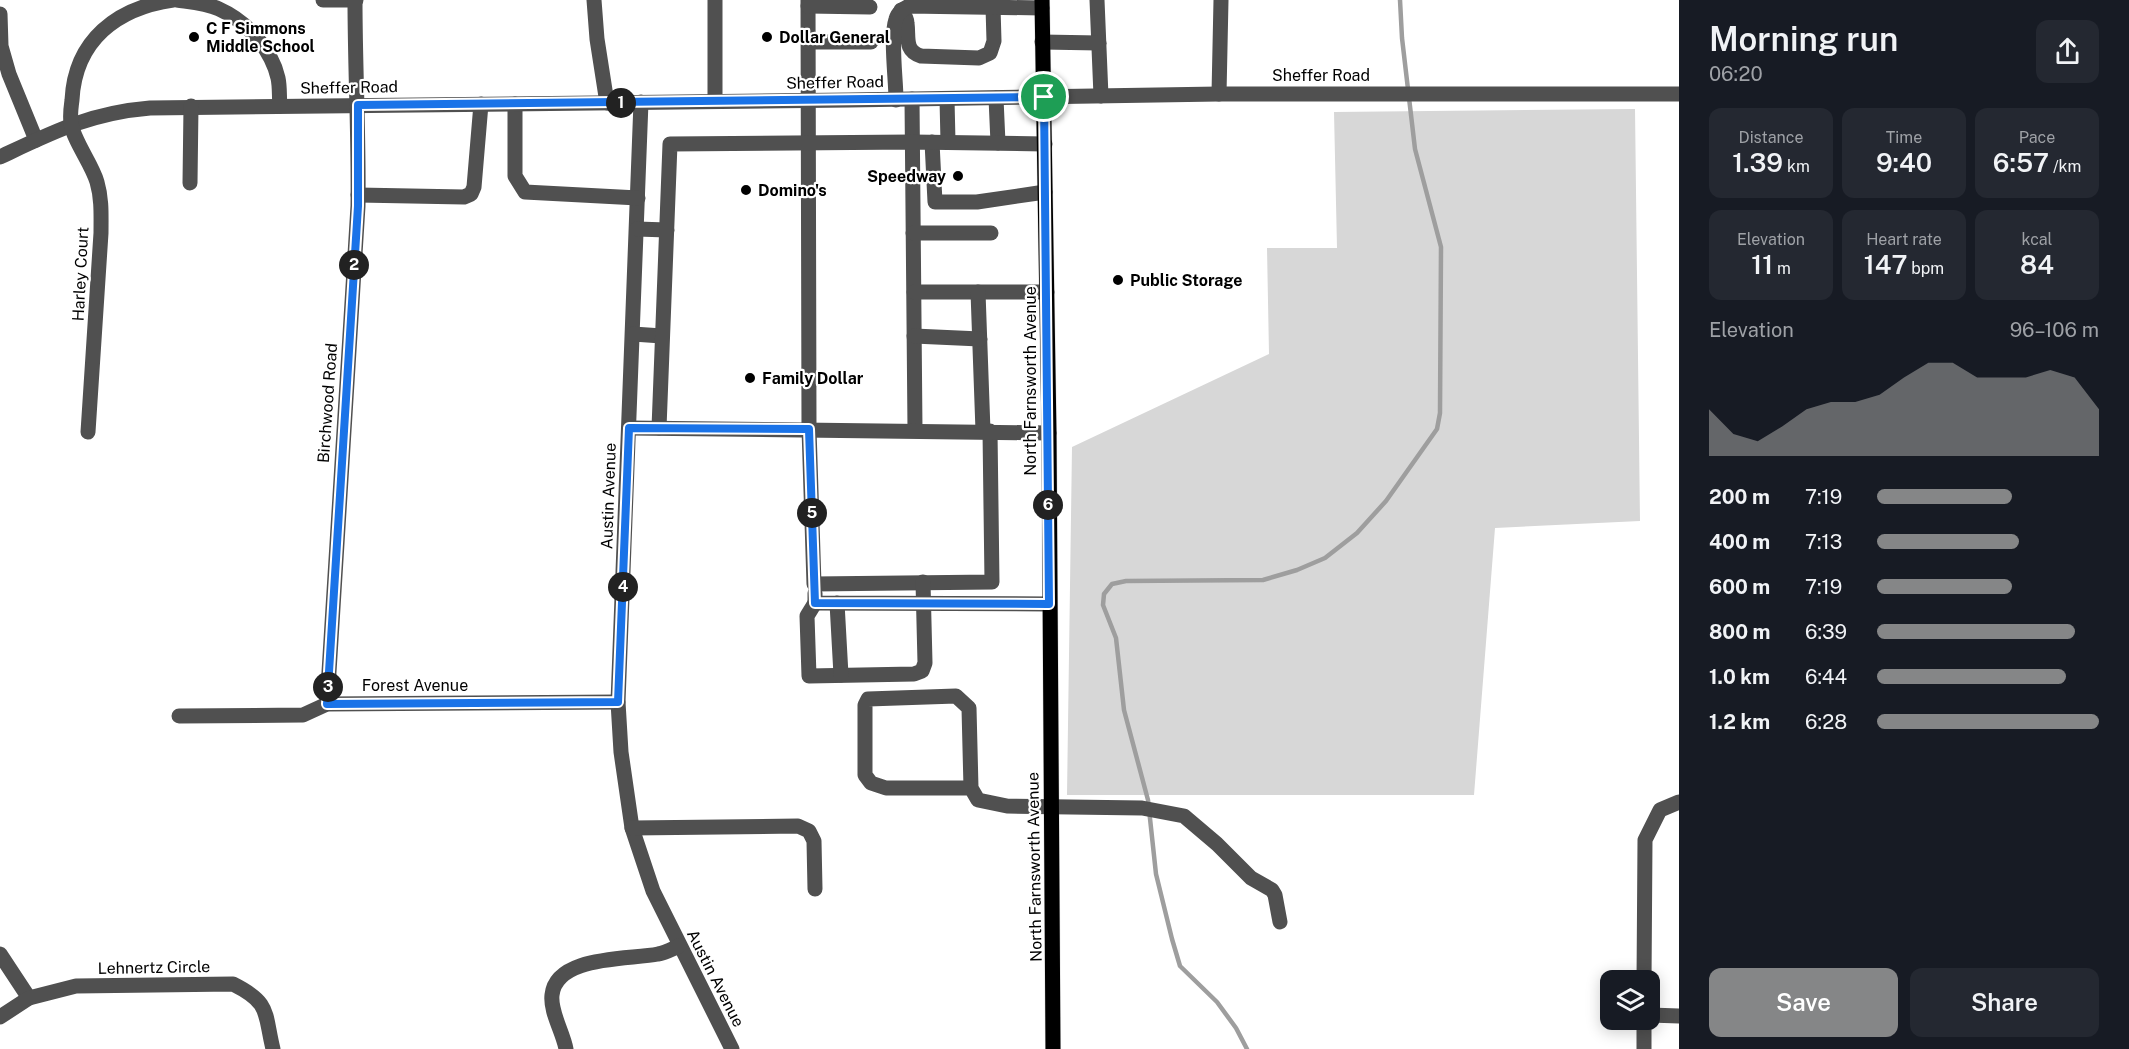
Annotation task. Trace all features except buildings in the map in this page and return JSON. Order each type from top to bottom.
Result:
[{"type":"main road","name":"North Farnsworth Avenue","points":[[1042,4],[1049,433],[1053,1049]]},
{"type":"street","points":[[70,124],[75,75],[90,44],[116,18],[153,3],[175,0],[199,3],[218,9],[234,18],[264,46],[273,62],[278,78],[280,106]]},
{"type":"street","points":[[323,0],[356,0]]},
{"type":"street","name":"Birchwood Road","points":[[327,704],[358,195],[356,0]]},
{"type":"street","points":[[594,0],[597,39],[607,103]]},
{"type":"street","points":[[715,0],[715,101]]},
{"type":"street","points":[[1097,0],[1101,96]]},
{"type":"street","points":[[1219,94],[1221,0]]},
{"type":"street","points":[[870,7],[808,3],[809,429],[815,603],[807,616],[809,676],[914,674],[922,671],[925,663],[923,582]]},
{"type":"street","points":[[915,430],[912,142],[894,29],[896,17],[901,10],[909,6],[993,7],[1042,4]]},
{"type":"street","points":[[901,10],[907,21],[906,37],[910,49],[915,54],[979,58],[990,53],[994,41],[993,7]]},
{"type":"street","points":[[0,14],[1,46],[9,74],[36,140]]},
{"type":"street","points":[[808,42],[871,42]]},
{"type":"street","points":[[1042,42],[1099,43]]},
{"type":"street","name":"Sheffer Road","points":[[0,157],[70,124],[97,116],[123,110],[191,106],[809,101],[1219,94],[1679,94]]},
{"type":"street","points":[[996,98],[998,143]]},
{"type":"street","points":[[947,99],[948,142]]},
{"type":"street","name":"Austin Avenue","points":[[641,102],[618,702],[621,752],[632,828],[653,891],[732,1049]]},
{"type":"street","points":[[358,195],[464,197],[471,194],[474,187],[482,104]]},
{"type":"street","points":[[515,104],[514,176],[518,185],[525,192],[638,198]]},
{"type":"street","points":[[190,183],[191,106]]},
{"type":"street","name":"Harley Court","points":[[70,124],[97,181],[100,201],[101,233],[88,432]]},
{"type":"street","points":[[932,142],[935,202],[977,202],[1045,192]]},
{"type":"street","points":[[658,428],[670,144],[948,142],[1045,144]]},
{"type":"street","points":[[913,195],[935,194]]},
{"type":"street","points":[[637,229],[667,230]]},
{"type":"street","points":[[913,233],[991,233]]},
{"type":"street","points":[[914,291],[1047,292]]},
{"type":"street","points":[[814,584],[992,582],[978,292]]},
{"type":"street","points":[[633,334],[662,336]]},
{"type":"street","points":[[914,336],[980,339]]},
{"type":"street","points":[[629,428],[1049,433]]},
{"type":"street","points":[[815,603],[1049,604]]},
{"type":"street","points":[[837,603],[841,675]]},
{"type":"street","points":[[971,788],[886,788],[872,783],[865,775],[865,705],[868,699],[956,696],[964,701],[969,708],[971,788],[978,800],[1007,806],[1142,808],[1184,816],[1217,844],[1251,878],[1272,890],[1280,922]]},
{"type":"street","name":"Forest Avenue","points":[[179,716],[303,715],[327,704],[618,702]]},
{"type":"street","points":[[1644,970],[1645,840],[1660,810],[1679,802]]},
{"type":"street","points":[[632,828],[798,826],[808,831],[814,841],[815,889]]},
{"type":"street","points":[[566,1049],[552,995],[556,981],[567,970],[606,960],[660,954],[680,946]]},
{"type":"street","points":[[0,954],[29,998]]},
{"type":"street","name":"Lehnertz Circle","points":[[0,1017],[29,998],[76,986],[234,984],[251,993],[261,1002],[266,1013],[273,1049]]},
{"type":"street","points":[[1660,1018],[1679,1016]]},
{"type":"street","points":[[1644,1049],[1645,1030]]},
{"type":"shaded area","points":[[1635,109],[1640,521],[1495,528],[1474,795],[1067,795],[1072,447],[1269,354],[1267,248],[1337,248],[1334,112]]},
{"type":"waterway","points":[[1247,1049],[1236,1028],[1217,1002],[1180,966],[1156,874],[1148,800],[1124,710],[1116,638],[1103,605],[1104,594],[1112,584],[1126,581],[1263,580],[1297,570],[1325,558],[1357,533],[1386,501],[1437,429],[1440,413],[1441,247],[1415,149],[1402,38],[1400,0]]},
{"type":"place","name":"C F Simmons Middle School","points":[[194,37]]},
{"type":"place","name":"Dollar General","points":[[767,37]]},
{"type":"place","name":"Speedway","points":[[958,176]]},
{"type":"place","name":"Domino's","points":[[746,190]]},
{"type":"place","name":"Public Storage","points":[[1118,280]]},
{"type":"place","name":"Family Dollar","points":[[750,378]]},
{"type":"route","points":[[1044,97],[1049,604],[815,603],[809,429],[629,428],[618,702],[327,704],[358,206],[358,105],[1044,97]]}]
